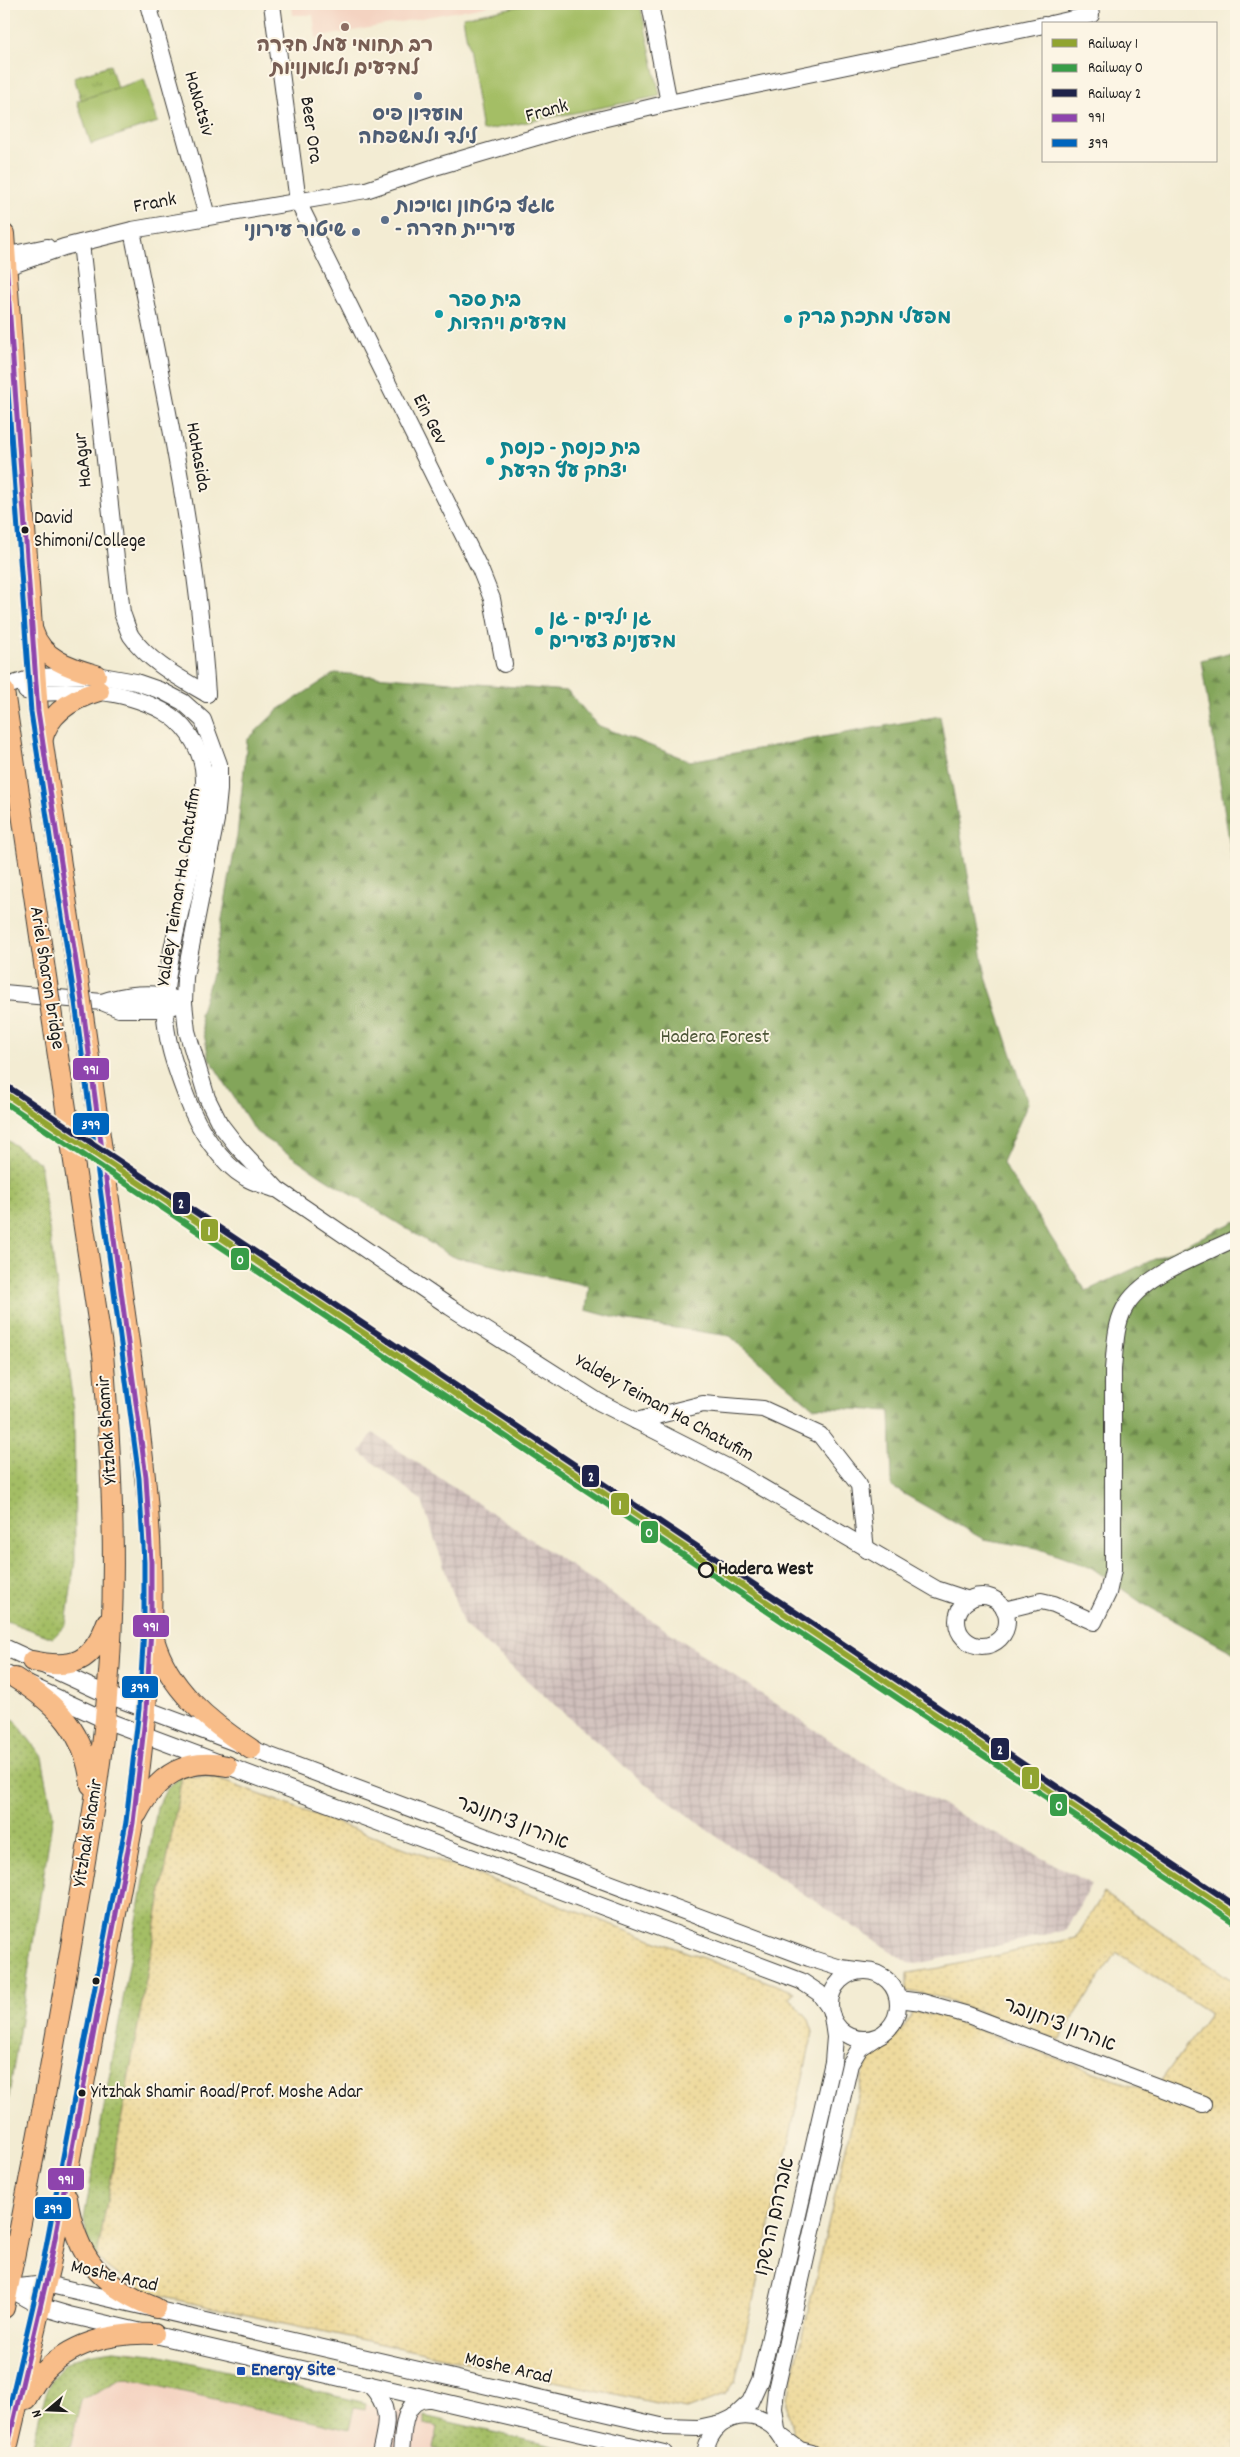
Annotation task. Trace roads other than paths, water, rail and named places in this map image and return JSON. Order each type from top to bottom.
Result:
[{"type":"main road","name":"Ariel Sharon bridge","points":[[4,234],[36,685],[42,742],[77,972],[132,1364]]},
{"type":"main road","points":[[32,626],[38,643],[52,657],[97,683],[80,697],[67,704],[50,721],[45,729],[42,742]]},
{"type":"main road","name":"Ariel Sharon bridge","points":[[4,688],[103,1353]]},
{"type":"main road","name":"Yitzhak Shamir","points":[[6,2298],[59,2018],[93,1813],[108,1695],[112,1605],[112,1501],[103,1353]]},
{"type":"main road","name":"Yitzhak Shamir","points":[[6,2453],[42,2307],[133,1823],[144,1735],[151,1629],[148,1502],[132,1364]]},
{"type":"main road","points":[[32,1661],[65,1665],[83,1659],[96,1647],[102,1636],[112,1605]]},
{"type":"main road","points":[[151,1629],[166,1667],[188,1699],[217,1726],[251,1749]]},
{"type":"main road","points":[[9,1675],[42,1696],[57,1709],[79,1739],[90,1775],[93,1813]]},
{"type":"main road","points":[[133,1823],[144,1800],[165,1776],[188,1766],[227,1766]]},
{"type":"main road","points":[[66,2177],[70,2214],[75,2235],[84,2254],[110,2283],[133,2298],[156,2308]]},
{"type":"main road","points":[[15,2416],[40,2376],[67,2354],[101,2338],[120,2335],[154,2334]]},
{"type":"street","name":"HaNatsiv","points":[[148,4],[207,216]]},
{"type":"street","name":"Beer Ora","points":[[272,4],[298,202]]},
{"type":"street","points":[[650,4],[669,103]]},
{"type":"street","points":[[1057,22],[1090,10]]},
{"type":"street","name":"Frank","points":[[5,261],[132,230],[366,190],[438,166],[581,124],[669,103],[1042,25]]},
{"type":"street","name":"Ein Gev","points":[[298,202],[480,569],[492,599],[504,664]]},
{"type":"street","name":"HaHasida","points":[[132,230],[176,453],[203,639],[207,694]]},
{"type":"street","name":"HaAgur","points":[[81,243],[122,613],[131,635],[150,655],[169,670],[207,694]]},
{"type":"street","name":"Yaldey Teiman Ha Chatufim","points":[[4,688],[36,685],[136,682],[162,691],[183,702],[203,720],[219,764],[216,820],[185,977],[184,1003],[192,1050],[207,1098],[220,1124],[276,1190]]},
{"type":"street","name":"Yaldey Teiman Ha Chatufim","points":[[97,683],[154,708],[180,723],[192,738],[203,766],[204,806],[166,1002],[167,1030],[180,1080],[192,1111],[206,1136],[226,1161],[246,1178],[276,1190],[450,1307],[599,1402],[727,1467],[936,1590],[969,1600]]},
{"type":"street","points":[[4,993],[102,1002],[118,997],[184,1003]]},
{"type":"street","points":[[1004,1610],[1041,1601],[1054,1604],[1094,1622],[1108,1592],[1113,1570],[1113,1369],[1116,1343],[1124,1309],[1136,1293],[1160,1275],[1236,1238]]},
{"type":"street","points":[[636,1421],[703,1404],[763,1409],[820,1435],[859,1485],[866,1550]]},
{"type":"street","name":"Yaldey Teiman Ha Chatufim","points":[[936,1590],[958,1616]]},
{"type":"street","points":[[985,1596],[1000,1603],[1004,1610],[1007,1617],[1004,1634],[992,1644],[984,1646],[968,1642],[962,1636],[959,1629],[958,1616],[963,1606],[969,1600],[985,1596]]},
{"type":"street","name":"אהרון צ'חנובר","points":[[4,1647],[108,1695],[146,1710],[809,1958],[835,1966],[864,1971]]},
{"type":"street","points":[[9,1675],[105,1720],[801,1981],[819,1994],[838,2028],[849,2036],[862,2040],[875,2038],[887,2031],[895,2020],[898,1999],[894,1987],[884,1978],[873,1972],[853,1972],[841,1979],[833,1990],[831,2013]]},
{"type":"street","name":"אהרון צ'חנובר","points":[[898,1999],[922,2002],[968,2015],[1203,2104]]},
{"type":"street","name":"אברהם הרשקו","points":[[705,2453],[713,2433],[750,2402],[760,2380],[833,2062],[834,2031],[831,2013]]},
{"type":"street","name":"אברהם הרשקו","points":[[788,2453],[780,2433],[774,2408],[777,2383],[849,2070],[857,2051],[866,2042],[875,2038]]},
{"type":"street","name":"Moshe Arad","points":[[6,2298],[46,2284],[665,2427],[698,2428],[729,2420],[757,2417],[800,2450],[812,2453]]},
{"type":"street","points":[[6,2298],[664,2453]]},
{"type":"street","points":[[368,2384],[383,2401],[387,2417],[380,2453]]},
{"type":"street","points":[[401,2453],[407,2412],[416,2401],[431,2398]]},
{"type":"rail line","name":"2","points":[[8,1087],[1236,1906]]},
{"type":"rail line","name":"1","points":[[4,1093],[1236,1915]]},
{"type":"rail line","name":"0","points":[[4,1102],[1232,1921]]},
{"type":"place","name":"רב תחומי עמל חדרה למדעים ולאמנויות","points":[[345,27]]},
{"type":"place","name":"מועדון פיס לילד ולמשפחה","points":[[418,96]]},
{"type":"place","name":"אגף ביטחון ואיכות - עיריית חדרה","points":[[385,220]]},
{"type":"place","name":"שיטור עירוני","points":[[356,232]]},
{"type":"place","name":"בית ספר מדעים ויהדות","points":[[439,314]]},
{"type":"place","name":"מפעלי מתכת ברק","points":[[788,319]]},
{"type":"place","name":"בית כנסת - כנסת יצחק עץ הדעת","points":[[490,461]]},
{"type":"place","name":"David Shimoni/College","points":[[25,530]]},
{"type":"place","name":"גן ילדים - גן מדענים צעירים","points":[[539,631]]},
{"type":"place","name":"Hadera West","points":[[706,1570]]},
{"type":"place","name":"Yitzhak Shamir Road/Prof. Moshe Adar","points":[[82,2093]]},
{"type":"place","name":"Energy Site","points":[[241,2371]]},
{"type":"park label","name":"Hadera Forest","points":[[715,1038]]}]
